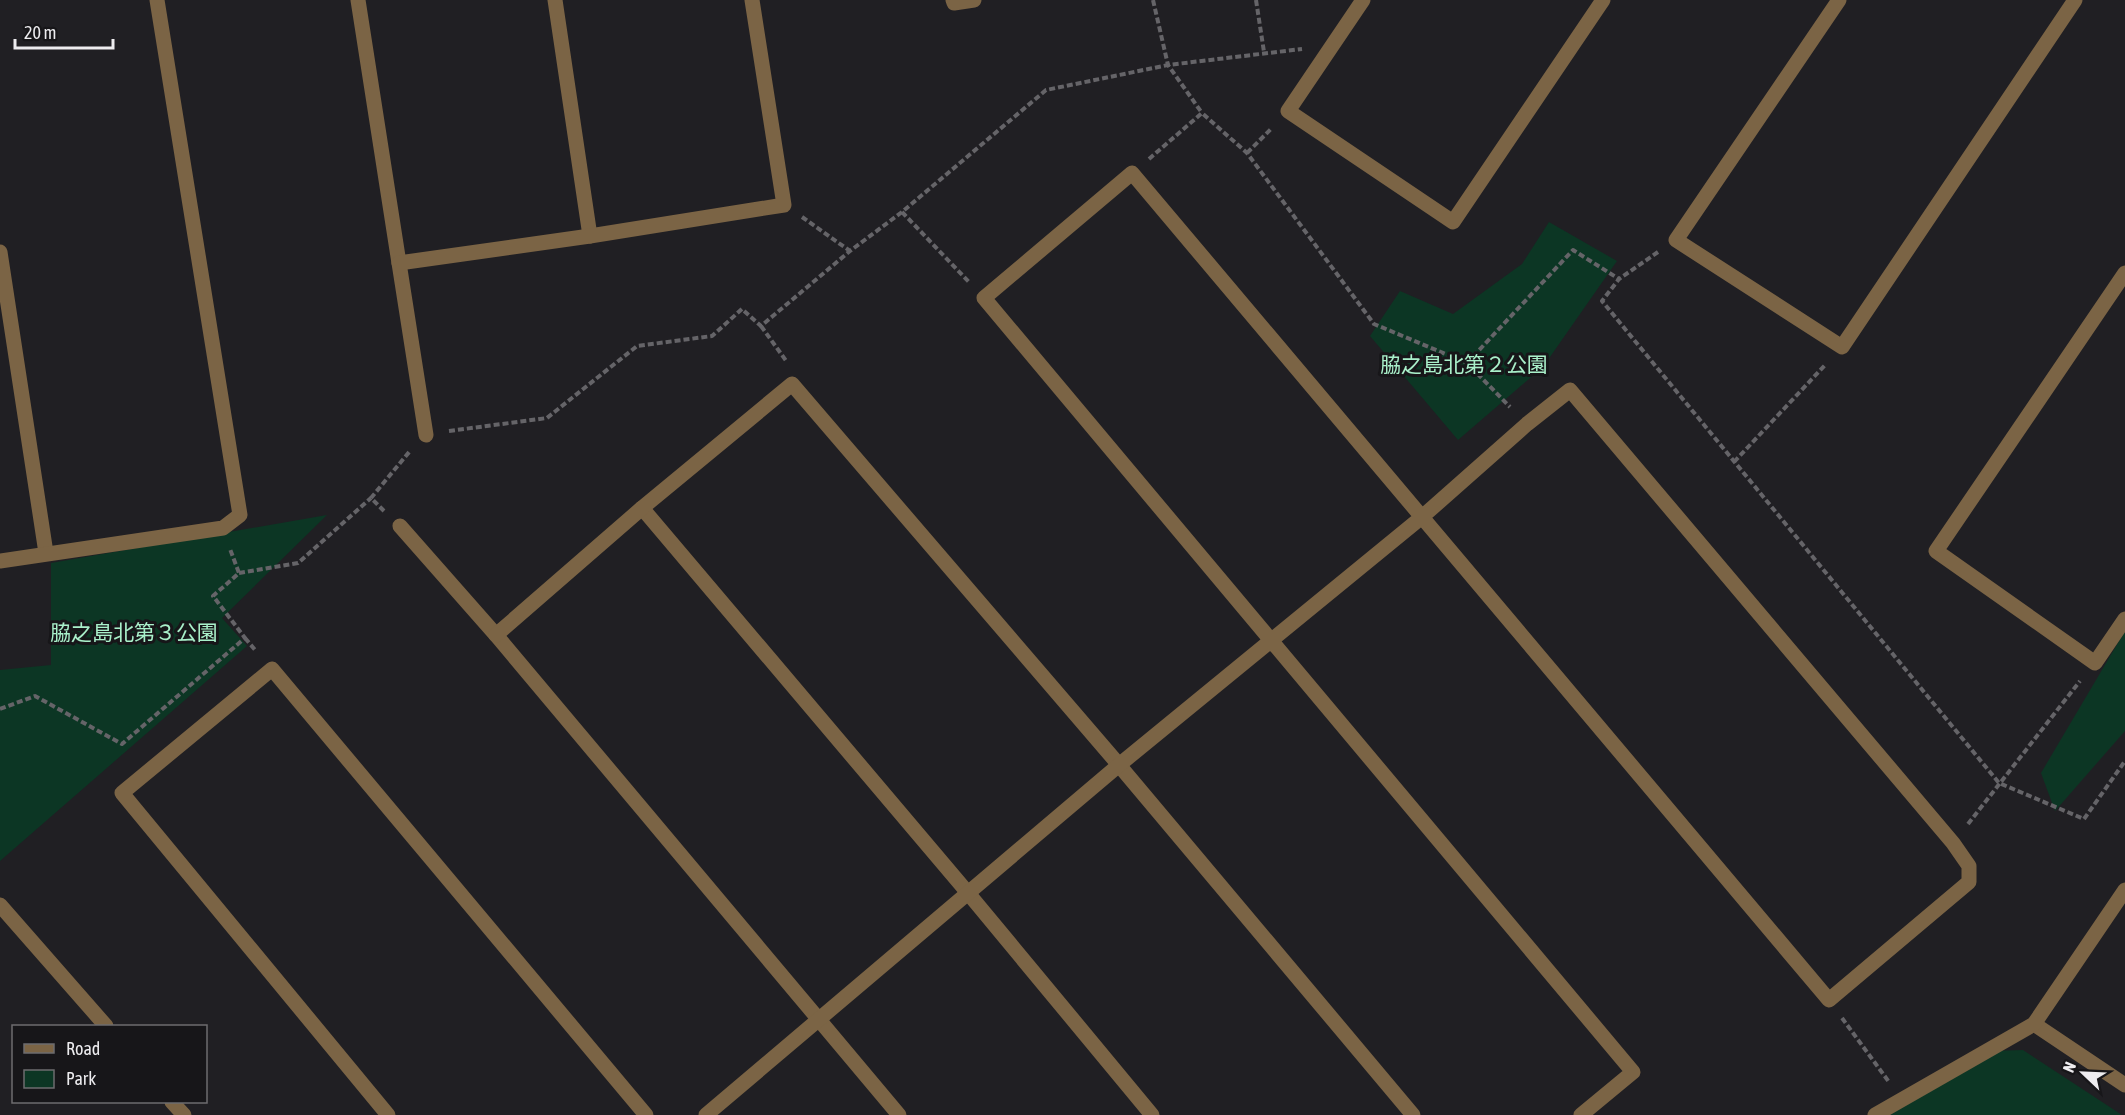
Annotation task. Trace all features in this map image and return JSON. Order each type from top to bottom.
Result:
[{"type":"street","points":[[0,561],[223,528],[240,515],[158,0]]},
{"type":"street","points":[[358,0],[426,435]]},
{"type":"street","points":[[555,0],[590,236]]},
{"type":"street","points":[[399,263],[784,205],[752,0]]},
{"type":"street","points":[[953,0],[954,3],[974,0]]},
{"type":"street","points":[[1363,0],[1288,111],[1452,222],[1603,0]]},
{"type":"street","points":[[1839,0],[1676,240],[1842,347],[2075,0]]},
{"type":"street","points":[[706,1115],[1119,765],[1271,640],[1422,517],[1527,424],[1570,390],[1953,843],[1970,866],[1969,882],[1829,1000],[1422,517],[1132,173],[984,298],[1271,640],[1633,1072],[1581,1115]]},
{"type":"street","points":[[0,252],[46,553]]},
{"type":"street","points":[[2125,273],[1936,550],[2095,663],[2125,619]]},
{"type":"street","points":[[496,635],[642,508],[792,384],[1119,765],[1413,1115]]},
{"type":"street","points":[[642,508],[968,893],[1152,1115]]},
{"type":"street","points":[[400,526],[496,635],[899,1115]]},
{"type":"street","points":[[388,1115],[122,793],[272,669],[646,1115]]},
{"type":"street","points":[[1875,1115],[2034,1024],[2125,890]]},
{"type":"street","points":[[0,904],[105,1025]]},
{"type":"street","points":[[2034,1024],[2125,1085]]},
{"type":"street","points":[[174,1103],[184,1115]]},
{"type":"path","points":[[1153,0],[1168,65],[1203,113],[1247,153],[1374,324],[1467,363],[1527,424]]},
{"type":"path","points":[[1256,0],[1264,52]]},
{"type":"path","points":[[761,327],[1046,90],[1168,65],[1264,52],[1333,46]]},
{"type":"path","points":[[1247,153],[1288,111]]},
{"type":"path","points":[[1132,173],[1203,113]]},
{"type":"path","points":[[784,205],[850,251]]},
{"type":"path","points":[[902,212],[984,298]]},
{"type":"path","points":[[1676,240],[1619,279],[1602,301],[1999,783],[2084,819],[2125,761]]},
{"type":"path","points":[[1467,363],[1573,250],[1619,279]]},
{"type":"path","points":[[0,709],[35,696],[122,744],[245,638],[213,596],[239,573],[298,563],[371,498],[405,455],[426,435],[547,418],[637,346],[712,336],[742,309],[761,327],[792,369],[792,384]]},
{"type":"path","points":[[1734,462],[1842,347]]},
{"type":"path","points":[[371,498],[400,526]]},
{"type":"path","points":[[223,528],[239,573]]},
{"type":"path","points":[[1953,843],[2095,663]]},
{"type":"path","points":[[1829,1000],[1901,1099]]},
{"type":"green space","name":"脇之島北第２公園","points":[[1549,222],[1617,261],[1543,367],[1458,440],[1370,336],[1400,291],[1453,314],[1522,264]]},
{"type":"green space","name":"脇之島北第３公園","points":[[327,515],[222,618],[247,646],[0,861],[0,670],[51,665],[51,563]]},
{"type":"green space","points":[[2125,631],[2125,731],[2055,811],[2041,773]]},
{"type":"green space","points":[[2023,1050],[2122,1115],[1890,1115],[1991,1051]]}]
